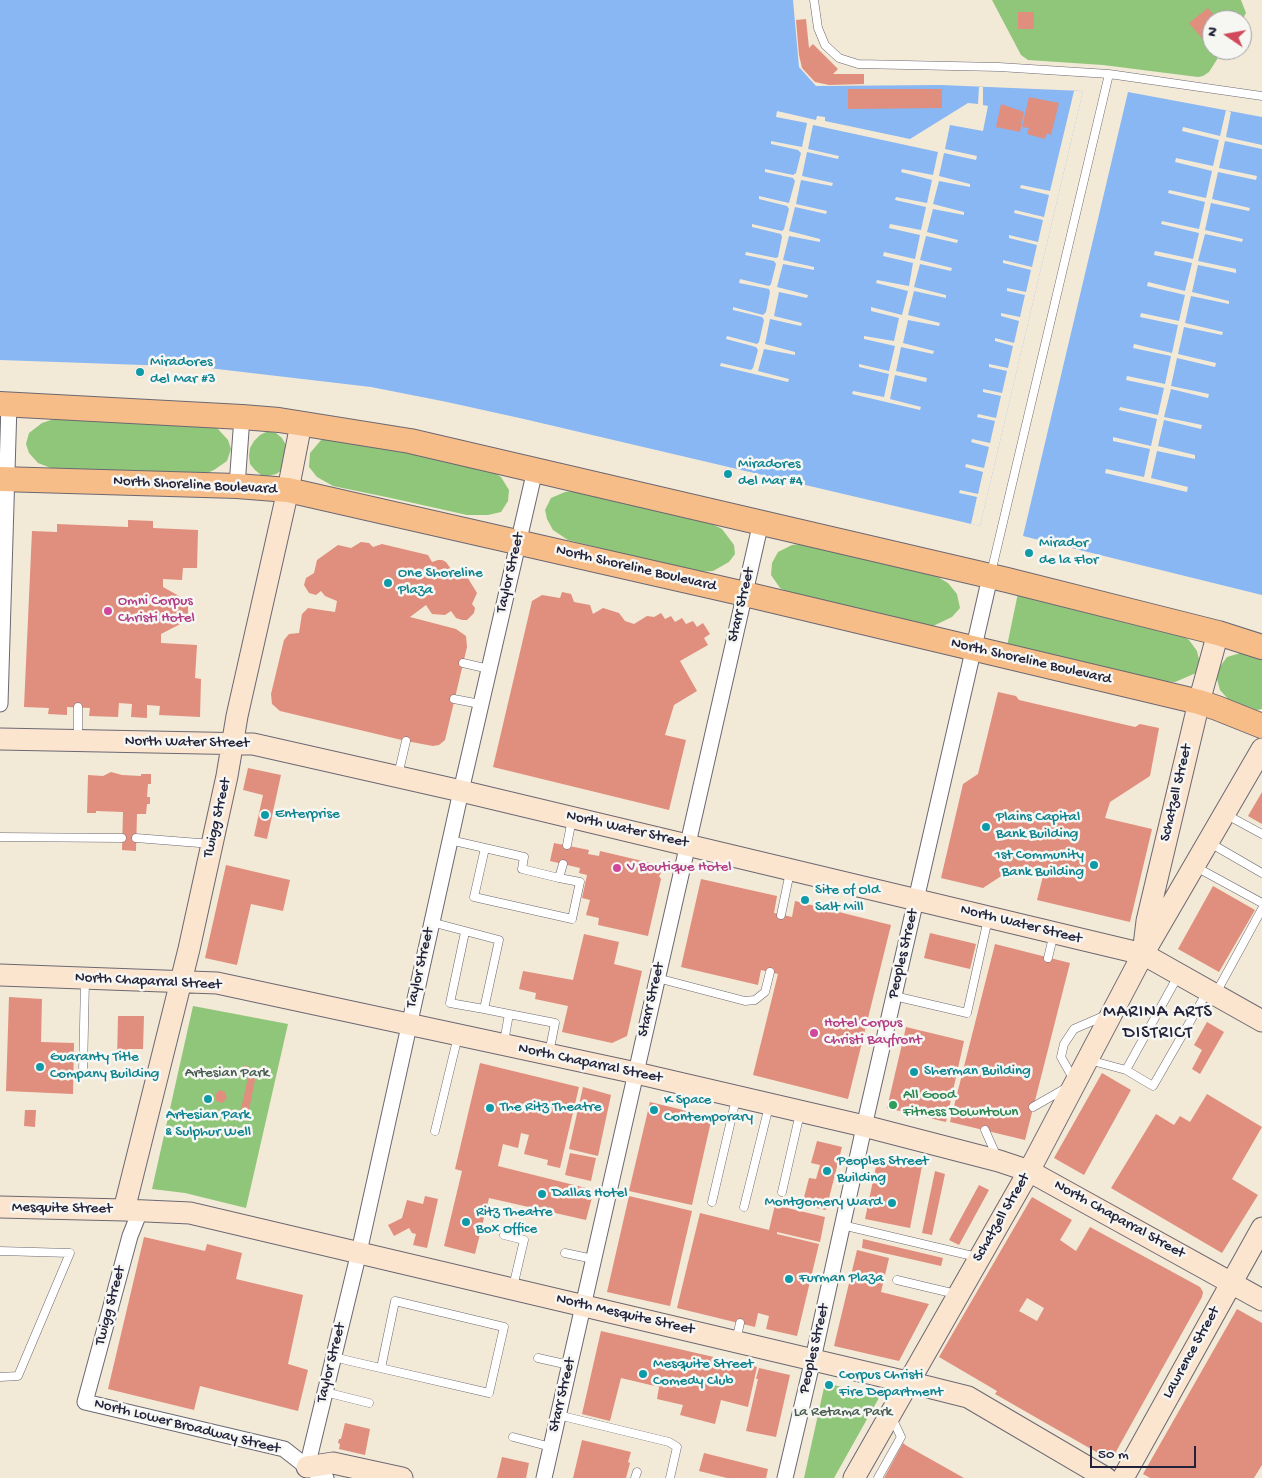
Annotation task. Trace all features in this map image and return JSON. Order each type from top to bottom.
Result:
[{"type":"main road","points":[[5,404],[242,416],[410,441],[990,577],[1218,633],[1262,647]]},
{"type":"main road","name":"North Shoreline Boulevard","points":[[3,479],[237,486],[288,490],[745,594],[1199,702],[1262,726]]},
{"type":"street","points":[[0,704],[5,404]]},
{"type":"street","points":[[237,486],[242,416]]},
{"type":"street","name":"Twigg Street","points":[[85,1402],[130,1236],[132,1210],[228,776],[236,716],[288,490],[301,424]]},
{"type":"street","name":"Taylor Street","points":[[307,1467],[359,1252],[480,704],[535,470]]},
{"type":"street","name":"Starr Street","points":[[544,1478],[761,522]]},
{"type":"street","name":"Peoples Street","points":[[785,1478],[990,577]]},
{"type":"street","name":"Schatzell Street","points":[[1143,954],[1147,921],[1199,702],[1218,633]]},
{"type":"street","name":"North Water Street","points":[[0,739],[253,744],[398,776],[1143,954],[1262,1021]]},
{"type":"street","name":"Schatzell Street","points":[[854,1478],[1029,1170],[1143,954],[1262,749]]},
{"type":"street","name":"North Chaparral Street","points":[[0,975],[217,984],[636,1073],[864,1126],[1029,1170],[1262,1300]]},
{"type":"street","name":"Mesquite Street","points":[[0,1208],[132,1210]]},
{"type":"street","name":"North Mesquite Street","points":[[132,1210],[190,1213],[583,1305],[738,1332],[813,1359],[968,1397],[1106,1478]]},
{"type":"street","name":"Lawrence Street","points":[[1123,1478],[1262,1228]]},
{"type":"street","name":"North Lower Broadway Street","points":[[85,1402],[284,1449],[307,1467],[326,1478]]},
{"type":"street","points":[[307,1467],[334,1463],[402,1478]]},
{"type":"lane","points":[[814,0],[818,28],[825,45],[839,58],[858,64],[999,67],[1109,74],[1262,96]]},
{"type":"lane","points":[[990,577],[1109,74]]},
{"type":"lane","points":[[463,663],[489,669]]},
{"type":"lane","points":[[454,699],[480,704]]},
{"type":"lane","points":[[78,708],[78,740]]},
{"type":"lane","points":[[398,776],[406,740]]},
{"type":"lane","points":[[1224,814],[1262,834]]},
{"type":"lane","points":[[567,845],[573,818]]},
{"type":"lane","points":[[0,837],[122,838]]},
{"type":"lane","points":[[136,838],[212,844]]},
{"type":"lane","points":[[450,840],[485,848],[524,857],[522,869],[580,882],[572,919],[474,897],[485,848]]},
{"type":"lane","points":[[1208,842],[1262,873]]},
{"type":"lane","points":[[560,878],[563,864]]},
{"type":"lane","points":[[1194,866],[1262,903]]},
{"type":"lane","points":[[781,915],[791,870]]},
{"type":"lane","points":[[1088,1059],[1126,1070],[1153,1086],[1262,909]]},
{"type":"lane","points":[[894,996],[967,1014],[989,917]]},
{"type":"lane","points":[[432,922],[499,940],[484,1009]]},
{"type":"lane","points":[[465,932],[450,1003],[555,1023],[548,1055]]},
{"type":"lane","points":[[1048,958],[1054,933]]},
{"type":"lane","points":[[1126,1070],[1179,974]]},
{"type":"lane","points":[[657,978],[745,1001],[755,1000],[765,992],[766,976]]},
{"type":"lane","points":[[83,1073],[85,978]]},
{"type":"lane","points":[[1033,1107],[1076,1082],[1060,1057],[1064,1044],[1074,1029],[1112,1013]]},
{"type":"lane","points":[[503,1045],[509,1014]]},
{"type":"lane","points":[[435,1131],[458,1036]]},
{"type":"lane","points":[[712,1202],[736,1097]]},
{"type":"lane","points":[[744,1207],[770,1104]]},
{"type":"lane","points":[[782,1192],[800,1112]]},
{"type":"lane","points":[[985,1130],[999,1161]]},
{"type":"lane","points":[[842,1225],[979,1258]]},
{"type":"lane","points":[[504,1236],[524,1240],[513,1289]]},
{"type":"lane","points":[[0,1251],[70,1253],[18,1376],[0,1377]]},
{"type":"lane","points":[[565,1253],[593,1259]]},
{"type":"lane","points":[[897,1280],[958,1294]]},
{"type":"lane","points":[[334,1357],[381,1368],[489,1393],[504,1327],[395,1301],[381,1368]]},
{"type":"lane","points":[[538,1358],[569,1365]]},
{"type":"lane","points":[[325,1392],[369,1402]]},
{"type":"lane","points":[[878,1478],[902,1438],[890,1414]]},
{"type":"lane","points":[[558,1415],[669,1442],[677,1447],[670,1478]]},
{"type":"lane","points":[[513,1437],[551,1447]]},
{"type":"green space","points":[[992,0],[1241,0],[1245,10],[1202,10],[1202,60],[1217,60],[1209,72],[1203,76],[1198,77],[1103,65],[1028,60],[1021,55]]},
{"type":"green space","points":[[60,417],[201,423],[218,429],[228,440],[231,449],[227,461],[214,470],[200,476],[56,470],[38,463],[29,453],[26,444],[29,433],[42,423]]},
{"type":"green space","points":[[268,431],[276,433],[282,438],[287,447],[284,469],[268,476],[261,475],[255,470],[250,464],[249,456],[250,448],[254,441]]},
{"type":"green space","points":[[338,438],[481,465],[501,477],[509,490],[508,501],[501,512],[488,515],[467,515],[333,486],[317,477],[309,467],[310,453],[322,439]]},
{"type":"green space","points":[[580,490],[706,521],[722,529],[734,545],[735,554],[729,562],[713,571],[695,572],[568,540],[553,530],[545,510],[551,498],[565,492]]},
{"type":"green space","points":[[808,543],[933,574],[948,583],[957,594],[960,608],[952,617],[933,626],[919,625],[798,597],[780,588],[771,575],[772,563],[778,552],[792,545]]},
{"type":"green space","points":[[1018,593],[1172,629],[1189,640],[1197,651],[1200,664],[1196,673],[1175,682],[1153,681],[1007,646]]},
{"type":"green space","points":[[1244,652],[1262,657],[1262,709],[1257,710],[1228,699],[1220,690],[1217,679],[1219,668],[1227,657]]},
{"type":"green space","name":"Artesian Park","points":[[193,1006],[288,1024],[246,1208],[185,1193],[152,1189]]},
{"type":"green space","name":"La Retama Park","points":[[825,1383],[880,1396],[834,1478],[804,1478]]},
{"type":"water","points":[[0,0],[793,0],[799,67],[816,86],[941,85],[1083,91],[980,526],[524,419],[371,387],[200,367],[0,360]]},
{"type":"water","points":[[1128,92],[1262,117],[1262,595],[1023,536]]},
{"type":"pier","points":[[979,87],[983,87],[983,105],[988,106],[983,131],[950,125],[945,149],[977,156],[976,160],[944,153],[939,176],[970,184],[970,187],[939,181],[933,204],[964,212],[964,215],[933,209],[927,232],[958,240],[957,243],[926,236],[920,260],[952,268],[951,271],[920,264],[914,287],[946,295],[946,298],[914,291],[908,315],[940,323],[939,326],[908,320],[903,343],[934,351],[933,354],[901,347],[896,371],[927,378],[926,382],[895,375],[890,399],[921,407],[920,410],[852,394],[853,391],[884,397],[889,374],[859,367],[859,364],[889,371],[895,346],[864,339],[864,336],[894,341],[899,318],[871,311],[871,307],[902,315],[908,291],[876,283],[877,280],[909,286],[913,263],[883,256],[884,252],[915,259],[920,235],[889,228],[890,224],[921,230],[926,207],[895,200],[896,197],[927,203],[932,180],[901,172],[902,169],[933,175],[938,152],[813,125],[808,149],[839,156],[838,159],[807,152],[802,176],[833,183],[832,186],[801,180],[796,204],[827,211],[826,214],[795,207],[789,231],[820,239],[820,242],[789,236],[783,260],[814,267],[814,270],[783,264],[777,287],[808,295],[807,298],[779,292],[774,316],[802,323],[801,326],[770,319],[765,344],[795,352],[795,355],[764,349],[758,371],[789,379],[788,382],[720,366],[721,363],[751,370],[758,350],[756,347],[726,339],[727,336],[757,344],[764,320],[762,317],[733,310],[733,307],[763,315],[766,312],[769,289],[739,283],[740,279],[769,286],[776,264],[774,261],[745,255],[746,252],[778,257],[781,234],[752,227],[752,224],[782,231],[784,229],[789,209],[787,206],[759,199],[759,196],[789,203],[795,181],[793,178],[765,172],[765,169],[793,175],[796,173],[801,153],[798,150],[771,144],[771,141],[802,147],[807,123],[776,117],[777,111],[816,120],[817,116],[825,117],[825,121],[910,139],[968,103],[978,104]]},
{"type":"pier","points":[[1074,91],[1083,91],[980,526],[971,524],[977,497],[959,493],[960,490],[978,494],[983,472],[965,467],[966,464],[984,468],[989,447],[971,442],[972,439],[990,443],[995,421],[977,417],[978,414],[996,418],[1001,396],[983,392],[983,389],[1002,393],[1007,371],[989,367],[989,364],[1008,368],[1013,346],[995,341],[995,338],[1014,343],[1019,321],[1001,316],[1001,313],[1020,317],[1025,295],[1007,291],[1007,288],[1026,292],[1031,270],[1003,263],[1003,260],[1032,267],[1037,245],[1009,238],[1009,235],[1038,242],[1043,220],[1014,213],[1015,210],[1044,217],[1049,195],[1020,188],[1021,185],[1050,191]]},
{"type":"pier","points":[[1226,110],[1231,112],[1226,137],[1262,145],[1262,149],[1225,141],[1219,168],[1257,176],[1256,180],[1218,172],[1212,199],[1250,208],[1249,211],[1211,203],[1205,230],[1243,239],[1242,242],[1205,234],[1198,261],[1236,269],[1236,273],[1198,265],[1192,292],[1229,301],[1229,304],[1191,296],[1185,323],[1223,332],[1222,335],[1184,327],[1178,354],[1216,363],[1215,367],[1177,358],[1171,386],[1209,394],[1208,398],[1171,389],[1164,417],[1202,425],[1201,429],[1164,420],[1158,446],[1195,455],[1195,459],[1157,451],[1151,478],[1188,487],[1187,492],[1105,473],[1106,469],[1144,477],[1150,449],[1113,441],[1113,437],[1151,446],[1157,419],[1119,410],[1120,407],[1158,415],[1164,388],[1126,380],[1127,376],[1165,384],[1171,356],[1133,348],[1134,344],[1172,353],[1178,325],[1140,317],[1141,313],[1179,321],[1185,295],[1147,286],[1148,282],[1185,291],[1192,263],[1154,255],[1155,251],[1193,259],[1199,233],[1161,224],[1162,221],[1199,229],[1205,202],[1168,193],[1169,190],[1206,198],[1212,171],[1175,162],[1176,158],[1213,166],[1219,140],[1182,131],[1183,127],[1220,136]]},
{"type":"building","points":[[1018,12],[1034,12],[1034,29],[1018,29]]},
{"type":"building","points":[[1202,13],[1202,38],[1189,23]]},
{"type":"building","points":[[806,19],[809,48],[813,44],[838,69],[833,74],[864,74],[864,84],[829,85],[815,82],[802,68],[796,20]]},
{"type":"building","points":[[848,89],[942,89],[942,108],[848,109]]},
{"type":"building","points":[[1029,97],[1059,103],[1051,135],[1047,133],[1045,139],[1027,134],[1029,128],[1022,127]]},
{"type":"building","points":[[1001,104],[1024,112],[1020,132],[996,127]]},
{"type":"building","name":"Miradores del Mar #3","points":[[138,366],[142,366],[146,372],[142,378],[138,378],[134,374],[134,370]]},
{"type":"building","name":"Miradores del Mar #4","points":[[726,468],[730,468],[734,474],[730,480],[726,480],[722,476],[722,472]]},
{"type":"building","name":"Omni Corpus Christi Hotel","points":[[128,520],[153,521],[153,528],[198,530],[197,568],[183,568],[182,580],[163,579],[163,587],[188,601],[188,620],[161,634],[161,643],[197,645],[195,678],[201,679],[200,717],[159,715],[160,706],[147,705],[147,718],[131,717],[132,704],[119,703],[118,717],[89,716],[90,708],[67,707],[67,715],[48,714],[49,708],[24,707],[32,531],[57,532],[57,524],[128,527]]},
{"type":"building","points":[[361,542],[369,543],[373,547],[382,544],[428,555],[432,562],[442,560],[446,562],[453,572],[466,575],[477,593],[472,604],[475,608],[474,613],[467,620],[456,618],[451,611],[445,615],[432,614],[426,605],[410,617],[456,629],[466,636],[467,647],[445,740],[439,745],[433,746],[406,741],[280,711],[272,704],[271,694],[284,640],[289,634],[299,633],[302,614],[308,608],[335,612],[337,601],[325,596],[321,591],[316,595],[309,593],[304,585],[306,578],[314,573],[317,560],[338,545],[351,548]]},
{"type":"building","points":[[562,592],[571,594],[574,602],[590,605],[593,614],[603,608],[619,613],[625,621],[634,624],[647,616],[654,617],[661,613],[665,619],[671,616],[675,622],[682,618],[686,624],[693,621],[697,627],[703,623],[710,634],[704,638],[708,645],[680,661],[697,691],[674,705],[665,735],[686,740],[669,810],[493,767],[532,601],[542,595],[560,598]]},
{"type":"building","points":[[998,692],[1016,696],[1019,700],[1135,727],[1140,724],[1159,728],[1150,776],[1110,802],[1105,818],[1152,829],[1130,922],[1037,900],[1044,872],[1042,878],[1009,871],[983,888],[941,878],[963,784],[978,774]]},
{"type":"building","name":"Enterprise","points":[[248,768],[281,775],[267,839],[254,836],[263,795],[243,790]]},
{"type":"building","points":[[111,772],[122,775],[141,776],[141,774],[151,774],[151,784],[148,784],[147,797],[150,797],[150,804],[147,804],[146,814],[137,814],[136,851],[122,850],[123,812],[96,811],[96,813],[87,813],[88,775],[103,776]]},
{"type":"building","points":[[1262,792],[1262,824],[1248,816]]},
{"type":"building","points":[[554,843],[589,850],[588,854],[599,856],[600,851],[661,867],[659,876],[661,879],[648,936],[598,925],[599,918],[586,915],[590,900],[582,898],[587,875],[579,873],[580,868],[550,861]]},
{"type":"building","points":[[226,865],[290,880],[283,911],[251,904],[237,965],[205,958]]},
{"type":"building","name":"Hotel Corpus Christi Bayfront","points":[[701,879],[777,896],[774,913],[792,917],[795,901],[891,925],[848,1099],[753,1075],[778,974],[761,970],[758,985],[681,967]]},
{"type":"building","points":[[1213,886],[1255,910],[1219,972],[1178,949]]},
{"type":"building","points":[[930,933],[976,944],[970,969],[924,958]]},
{"type":"building","points":[[584,934],[619,942],[614,964],[642,971],[627,1036],[612,1043],[562,1032],[568,1006],[535,999],[536,993],[519,989],[523,971],[573,980]]},
{"type":"building","points":[[995,944],[1070,963],[1025,1140],[950,1122]]},
{"type":"building","name":"Guaranty Title Company Building","points":[[9,997],[42,999],[41,1042],[74,1043],[73,1094],[6,1091]]},
{"type":"building","points":[[118,1016],[144,1016],[143,1049],[130,1049],[130,1059],[117,1059]]},
{"type":"building","points":[[1207,1022],[1224,1032],[1200,1074],[1192,1069],[1202,1050],[1194,1045]]},
{"type":"building","points":[[906,1027],[964,1041],[946,1122],[887,1108]]},
{"type":"building","points":[[480,1063],[579,1087],[560,1168],[547,1165],[548,1160],[524,1154],[529,1135],[521,1133],[518,1148],[503,1144],[498,1166],[594,1190],[586,1220],[489,1198],[475,1254],[444,1246],[462,1171],[455,1169]]},
{"type":"building","points":[[243,1065],[250,1067],[255,1080],[248,1115],[243,1121],[236,1118],[240,1113],[248,1078]]},
{"type":"building","points":[[1102,1073],[1131,1090],[1084,1175],[1054,1158]]},
{"type":"building","points":[[583,1087],[611,1095],[598,1156],[569,1149]]},
{"type":"building","points":[[219,1090],[225,1092],[227,1098],[222,1103],[216,1101],[215,1095]]},
{"type":"building","points":[[1207,1094],[1262,1127],[1232,1179],[1258,1195],[1222,1253],[1111,1188],[1156,1114],[1174,1125],[1180,1116],[1190,1122]]},
{"type":"building","points":[[650,1102],[712,1117],[692,1205],[629,1191]]},
{"type":"building","points":[[25,1110],[36,1110],[35,1127],[24,1126]]},
{"type":"building","name":"Peoples Street Building","points":[[817,1141],[842,1147],[826,1210],[802,1205],[809,1178],[816,1179],[820,1165],[811,1163]]},
{"type":"building","points":[[570,1153],[596,1158],[591,1181],[565,1175]]},
{"type":"building","name":"Montgomery Ward","points":[[878,1157],[922,1166],[910,1228],[865,1219]]},
{"type":"building","points":[[935,1171],[945,1174],[932,1235],[922,1233]]},
{"type":"building","points":[[979,1185],[989,1190],[959,1245],[949,1240]]},
{"type":"building","points":[[425,1196],[438,1199],[427,1248],[413,1245],[416,1234],[412,1233],[409,1228],[394,1236],[388,1225],[402,1218],[407,1200],[423,1204]]},
{"type":"building","points":[[629,1196],[692,1211],[670,1306],[607,1292]]},
{"type":"building","points":[[1032,1197],[1072,1220],[1060,1240],[1076,1251],[1090,1227],[1200,1287],[1203,1292],[1202,1297],[1113,1457],[1110,1458],[1105,1457],[995,1394],[997,1391],[939,1357]],"holes":[[[1027,1298],[1044,1308],[1037,1321],[1019,1311]]]},
{"type":"building","points":[[775,1205],[825,1217],[820,1242],[777,1232],[777,1234],[819,1244],[797,1336],[766,1329],[769,1316],[758,1313],[755,1327],[677,1308],[700,1213],[769,1230]]},
{"type":"building","points":[[144,1237],[205,1251],[207,1244],[242,1253],[236,1279],[303,1295],[288,1364],[308,1370],[298,1411],[200,1386],[194,1410],[108,1389]]},
{"type":"building","points":[[863,1239],[943,1258],[941,1266],[862,1248]]},
{"type":"building","points":[[857,1250],[889,1258],[881,1292],[929,1304],[899,1361],[834,1346]]},
{"type":"building","points":[[1237,1309],[1262,1323],[1262,1465],[1254,1478],[1150,1478],[1143,1474]]},
{"type":"building","points":[[601,1331],[757,1367],[748,1407],[721,1400],[715,1424],[680,1415],[683,1405],[657,1399],[659,1387],[621,1378],[610,1421],[582,1414]]},
{"type":"building","points":[[759,1368],[790,1375],[776,1437],[746,1431]]},
{"type":"building","points":[[345,1423],[370,1429],[365,1455],[339,1449],[340,1444],[338,1443],[339,1439],[341,1439]]},
{"type":"building","points":[[582,1440],[631,1452],[626,1478],[573,1478]]},
{"type":"building","points":[[903,1443],[907,1446],[964,1478],[884,1478]]},
{"type":"building","points":[[704,1453],[768,1469],[766,1478],[727,1478],[699,1471]]},
{"type":"building","points":[[502,1457],[529,1463],[526,1478],[497,1478]]},
{"type":"place","name":"Miradores del Mar #3","points":[[140,372]]},
{"type":"place","name":"Miradores del Mar #4","points":[[728,474]]},
{"type":"place","name":"Mirador de la Flor","points":[[1029,553]]},
{"type":"place","name":"One Shoreline Plaza","points":[[388,583]]},
{"type":"place","name":"Omni Corpus Christi Hotel","points":[[108,611]]},
{"type":"place","name":"Enterprise","points":[[265,815]]},
{"type":"place","name":"Plains Capital Bank Building","points":[[986,827]]},
{"type":"place","name":"1st Community Bank Building","points":[[1094,865]]},
{"type":"place","name":"V Boutique Hotel","points":[[617,868]]},
{"type":"place","name":"Site of Old Salt Mill","points":[[805,900]]},
{"type":"place","name":"Hotel Corpus Christi Bayfront","points":[[814,1033]]},
{"type":"place","name":"Guaranty Title Company Building","points":[[40,1067]]},
{"type":"place","name":"Sherman Building","points":[[914,1072]]},
{"type":"place","name":"Artesian Park & Sulphur Well","points":[[208,1099]]},
{"type":"place","name":"All Good Fitness Downtown","points":[[893,1105]]},
{"type":"place","name":"The Ritz Theatre","points":[[490,1108]]},
{"type":"place","name":"K Space Contemporary","points":[[654,1110]]},
{"type":"place","name":"Peoples Street Building","points":[[827,1171]]},
{"type":"place","name":"Dallas Hotel","points":[[542,1194]]},
{"type":"place","name":"Montgomery Ward","points":[[892,1203]]},
{"type":"place","name":"Ritz Theatre Box Office","points":[[466,1222]]},
{"type":"place","name":"Furman Plaza","points":[[789,1279]]},
{"type":"place","name":"Mesquite Street Comedy Club","points":[[643,1374]]},
{"type":"place","name":"Corpus Christi Fire Department","points":[[829,1385]]},
{"type":"district","name":"MARINA ARTS DISTRICT","points":[[1158,1023]]}]
